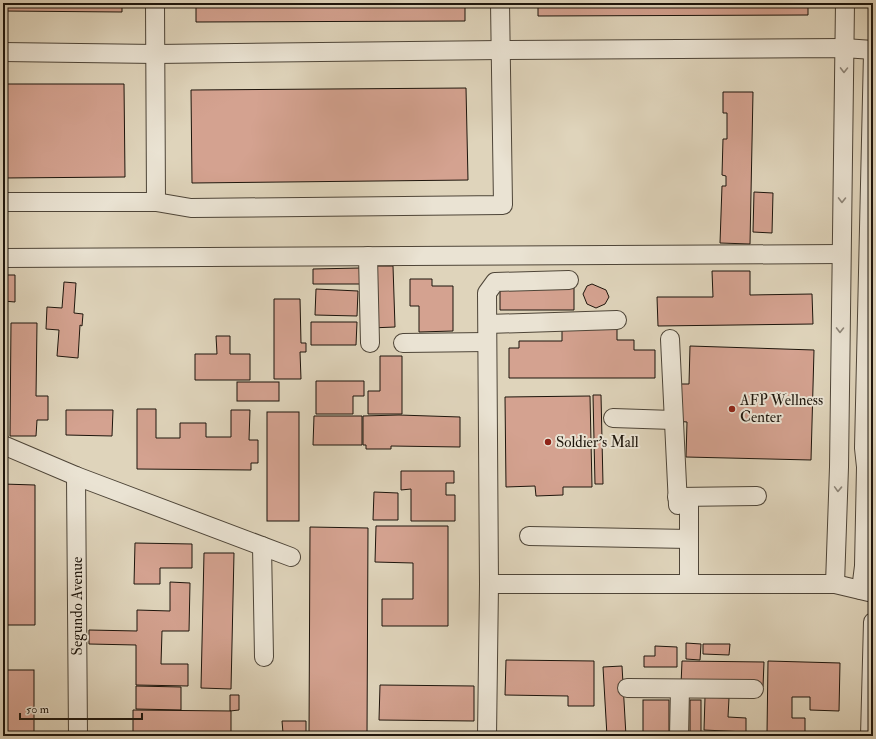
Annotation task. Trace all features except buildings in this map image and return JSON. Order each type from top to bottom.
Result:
[{"type":"street","points":[[155,3],[156,202]]},
{"type":"street","points":[[3,202],[156,202],[191,208],[502,205],[500,3]]},
{"type":"street","points":[[835,584],[845,3]]},
{"type":"street","points":[[3,52],[156,54],[844,48],[873,50]]},
{"type":"street","points":[[489,584],[835,584],[867,591],[864,566],[866,467],[868,447],[873,53]]},
{"type":"street","points":[[3,258],[841,254]]},
{"type":"street","points":[[368,256],[370,343]]},
{"type":"street","points":[[487,736],[489,584],[487,293],[495,282],[569,280]]},
{"type":"street","points":[[488,324],[617,320]]},
{"type":"street","points":[[670,339],[674,420],[682,503],[689,539],[689,583]]},
{"type":"street","points":[[403,343],[487,342]]},
{"type":"street","points":[[613,418],[674,420]]},
{"type":"street","points":[[3,445],[76,476],[291,557]]},
{"type":"street","name":"Segundo Avenue","points":[[76,476],[78,736]]},
{"type":"street","points":[[682,503],[756,496]]},
{"type":"street","points":[[530,536],[689,539]]},
{"type":"street","points":[[262,546],[264,657]]},
{"type":"street","points":[[870,736],[873,622]]},
{"type":"street","points":[[627,688],[754,689]]},
{"type":"street","points":[[679,736],[680,688]]},
{"type":"place","name":"AFP Wellness Center","points":[[732,409]]},
{"type":"place","name":"Soldier's Mall","points":[[548,442]]}]
